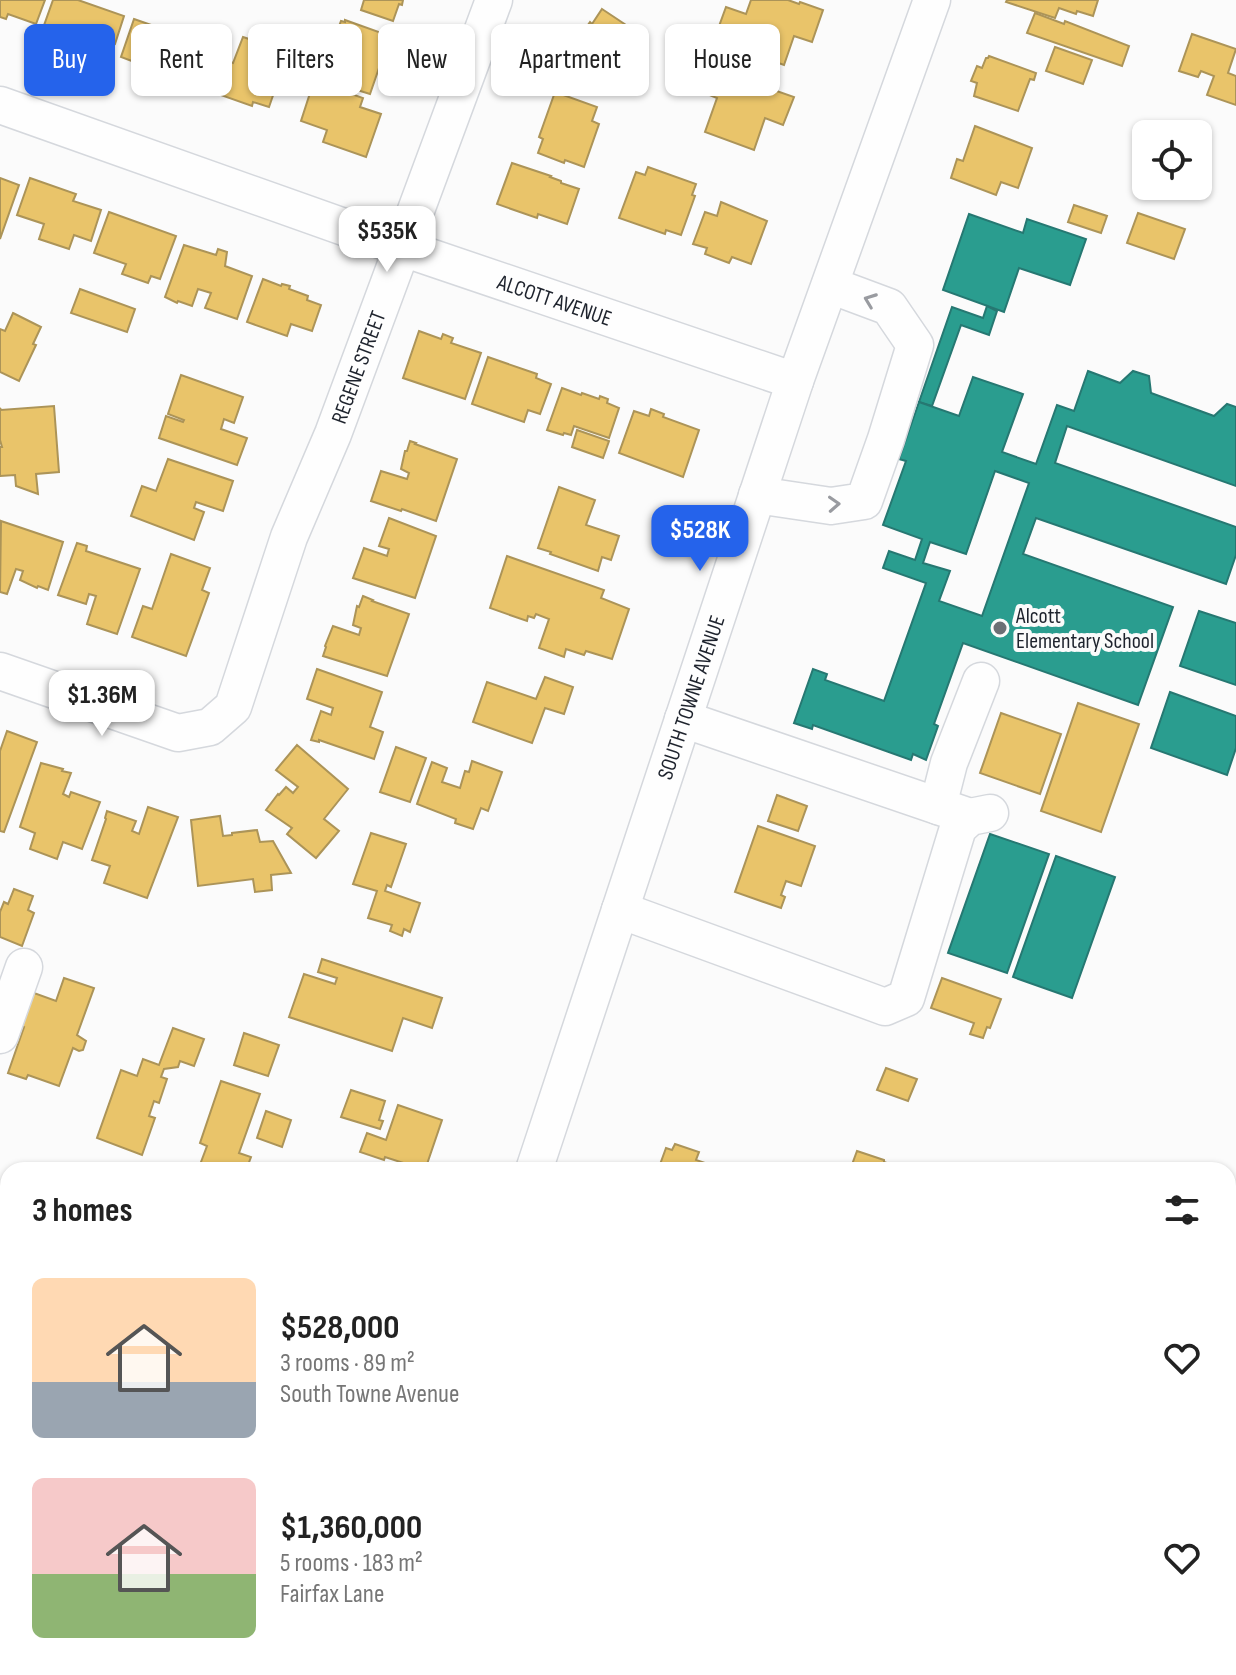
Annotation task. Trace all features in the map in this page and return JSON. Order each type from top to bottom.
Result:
[{"type":"street","name":"REGENE STREET","points":[[0,671],[178,733],[210,727],[233,707],[289,537],[333,434],[494,0]]},
{"type":"street","name":"SOUTH TOWNE AVENUE","points":[[537,1162],[795,381],[932,0]]},
{"type":"street","name":"ALCOTT AVENUE","points":[[0,105],[403,248],[795,381]]},
{"type":"street","points":[[757,495],[831,506],[864,501],[886,439],[915,345],[889,307],[830,285]]},
{"type":"street","points":[[620,910],[885,1007],[906,998],[958,828],[966,812],[949,763],[981,681]]},
{"type":"street","points":[[683,719],[966,812]]},
{"type":"street","points":[[0,1035],[24,967]]},
{"type":"building: Homes","points":[[0,0],[45,0],[36,24],[8,14],[6,19],[0,17]]},
{"type":"building: Homes","points":[[53,0],[78,0],[124,16],[115,44],[115,24],[44,24]]},
{"type":"building: Homes","points":[[364,0],[403,0],[393,21],[361,10]]},
{"type":"building: Homes","points":[[751,0],[788,0],[823,10],[812,42],[794,36],[784,65],[780,64],[780,24],[720,24],[726,7],[746,14]]},
{"type":"building: Homes","points":[[1007,0],[1098,0],[1093,16],[1059,8],[1055,18]]},
{"type":"building: Homes","points":[[602,9],[624,24],[592,24]]},
{"type":"building: Homes","points":[[1035,13],[1129,46],[1122,66],[1027,33]]},
{"type":"building: Homes","points":[[362,26],[378,32],[378,71],[370,94],[362,92]]},
{"type":"building: Homes","points":[[131,28],[131,61],[121,57]]},
{"type":"building: Homes","points":[[1192,34],[1236,49],[1228,73],[1236,76],[1236,105],[1207,95],[1214,76],[1201,71],[1198,77],[1179,71]]},
{"type":"building: Homes","points":[[243,37],[248,39],[248,96],[273,96],[269,107],[253,102],[252,106],[224,96],[232,96],[233,63]]},
{"type":"building: Homes","points":[[1055,47],[1092,60],[1083,84],[1046,71]]},
{"type":"building: Homes","points":[[989,56],[1036,73],[1034,80],[1030,79],[1018,111],[974,96],[977,83],[971,81],[977,66],[982,68]]},
{"type":"building: Homes","points":[[780,92],[794,97],[783,125],[765,118],[754,150],[705,132],[717,98],[712,96],[780,96]]},
{"type":"building: Homes","points":[[309,96],[357,96],[363,98],[360,107],[381,114],[366,157],[323,142],[327,130],[301,121]]},
{"type":"building: Homes","points":[[554,96],[566,96],[597,107],[592,121],[599,124],[584,167],[538,153],[543,139],[539,137]]},
{"type":"building: Homes","points":[[975,126],[1032,148],[1018,188],[1001,182],[996,195],[951,178],[957,159],[963,161]]},
{"type":"building: Homes","points":[[512,163],[579,189],[567,224],[538,214],[537,218],[497,204]]},
{"type":"building: Homes","points":[[648,167],[696,184],[692,195],[695,196],[681,235],[666,230],[665,234],[619,218],[636,172],[645,175]]},
{"type":"building: Homes","points":[[0,178],[19,185],[0,239]]},
{"type":"building: Homes","points":[[30,178],[76,194],[73,201],[101,210],[91,241],[74,235],[69,249],[39,239],[44,224],[17,215]]},
{"type":"building: Homes","points":[[721,202],[767,221],[751,264],[732,257],[729,263],[705,254],[707,248],[693,244],[705,212],[717,216]]},
{"type":"building: Homes","points":[[1074,205],[1107,216],[1101,233],[1068,222]]},
{"type":"building: Homes","points":[[109,212],[176,236],[160,279],[151,276],[148,283],[122,274],[126,264],[94,253]]},
{"type":"building: Homes","points":[[1138,213],[1185,229],[1174,259],[1127,243]]},
{"type":"building: Homes","points":[[184,245],[216,255],[218,249],[227,252],[225,266],[252,276],[237,319],[205,308],[211,293],[198,289],[192,306],[165,297]]},
{"type":"building: Homes","points":[[263,279],[290,286],[289,289],[321,305],[312,331],[291,324],[287,336],[247,322]]},
{"type":"building: Homes","points":[[80,289],[135,309],[127,332],[71,313]]},
{"type":"building: Homes","points":[[13,313],[41,327],[19,381],[0,372],[0,329],[5,331]]},
{"type":"building: Homes","points":[[419,331],[441,339],[443,334],[453,338],[451,343],[481,353],[465,399],[403,378]]},
{"type":"building: Homes","points":[[488,357],[537,374],[536,378],[551,384],[540,414],[528,410],[524,422],[472,404]]},
{"type":"building: Homes","points":[[181,375],[243,397],[234,423],[224,419],[221,429],[247,438],[237,465],[159,438],[166,416],[184,420],[168,414]]},
{"type":"building: Homes","points":[[562,388],[599,399],[600,396],[619,408],[609,438],[574,426],[571,435],[547,430]]},
{"type":"building: Homes","points":[[54,406],[59,472],[36,474],[38,494],[16,486],[15,475],[0,476],[0,408]]},
{"type":"building: Homes","points":[[651,409],[664,414],[663,417],[699,430],[683,477],[619,453],[634,411],[649,416]]},
{"type":"building: Homes","points":[[577,430],[609,441],[603,458],[572,447]]},
{"type":"building: Homes","points":[[410,441],[457,459],[436,521],[371,501],[381,471],[407,479],[409,473],[401,469]]},
{"type":"building: Homes","points":[[168,459],[233,481],[223,511],[196,502],[194,508],[204,512],[194,540],[131,516],[142,486],[156,491]]},
{"type":"building: Homes","points":[[559,487],[595,500],[586,525],[619,536],[611,560],[602,557],[598,571],[538,548]]},
{"type":"building: Homes","points":[[389,518],[436,536],[415,598],[353,578],[364,548],[387,556],[389,549],[379,546]]},
{"type":"building: Homes","points":[[1,521],[63,542],[48,590],[20,580],[23,571],[16,569],[7,594],[0,592]]},
{"type":"building: Homes","points":[[77,543],[87,546],[86,551],[140,569],[117,634],[87,624],[96,596],[89,594],[86,604],[58,595]]},
{"type":"building: Homes","points":[[171,554],[210,568],[202,590],[209,593],[186,656],[132,637],[143,606],[152,609]]},
{"type":"building: Homes","points":[[507,556],[604,590],[601,598],[629,609],[612,659],[566,649],[564,657],[539,648],[549,619],[536,614],[534,618],[528,616],[527,621],[490,608]]},
{"type":"building: Homes","points":[[363,596],[409,614],[387,676],[323,656],[333,626],[359,635],[361,628],[353,625],[357,606]]},
{"type":"building: Homes","points":[[317,669],[382,692],[370,727],[383,732],[374,759],[311,740],[321,711],[331,715],[333,708],[307,699]]},
{"type":"building: Homes","points":[[545,677],[573,687],[564,714],[545,708],[532,743],[473,722],[487,682],[536,699]]},
{"type":"building: Homes","points":[[1078,703],[1139,724],[1101,832],[1041,811]]},
{"type":"building: Homes","points":[[1001,713],[1061,734],[1040,794],[980,773]]},
{"type":"building: Homes","points":[[7,731],[37,742],[4,832],[0,831],[0,751]]},
{"type":"building: Homes","points":[[297,745],[348,789],[324,819],[339,831],[316,858],[287,834],[292,828],[266,810],[286,787],[293,793],[298,787],[276,770]]},
{"type":"building: Homes","points":[[396,747],[426,758],[410,802],[380,792]]},
{"type":"building: Homes","points":[[472,761],[502,772],[488,811],[481,808],[473,829],[417,804],[432,762],[447,768],[442,782],[460,788]]},
{"type":"building: Homes","points":[[41,763],[71,773],[63,794],[69,797],[71,792],[100,802],[82,849],[63,842],[57,859],[30,849],[35,833],[20,827]]},
{"type":"building: Homes","points":[[777,795],[807,806],[798,831],[768,821]]},
{"type":"building: Homes","points":[[148,807],[178,817],[147,898],[104,883],[110,866],[92,860],[107,811],[136,821],[132,831],[139,834]]},
{"type":"building: Homes","points":[[220,816],[223,836],[257,830],[260,842],[273,841],[291,873],[271,875],[272,890],[255,892],[253,879],[198,886],[191,820]]},
{"type":"building: Homes","points":[[758,826],[815,846],[801,886],[786,881],[781,908],[735,892]]},
{"type":"building: Homes","points":[[371,833],[406,844],[391,887],[387,885],[385,891],[420,903],[410,932],[404,929],[402,936],[390,931],[392,925],[368,918],[377,891],[353,884]]},
{"type":"building: Homes","points":[[14,889],[33,896],[28,910],[34,913],[22,946],[0,937],[0,912],[4,902],[8,904]]},
{"type":"building: Homes","points":[[322,959],[442,998],[432,1028],[403,1018],[392,1051],[289,1017],[304,974],[335,984],[337,978],[318,972]]},
{"type":"building: Homes","points":[[64,978],[94,988],[77,1035],[86,1041],[83,1050],[73,1048],[59,1086],[28,1075],[26,1079],[8,1073],[24,1027],[11,1022],[23,989],[56,1001]]},
{"type":"building: Homes","points":[[942,978],[1001,999],[983,1038],[970,1034],[974,1023],[931,1008]]},
{"type":"building: Homes","points":[[173,1028],[204,1039],[194,1066],[180,1061],[178,1067],[164,1069],[161,1077],[167,1079],[159,1103],[154,1101],[149,1116],[155,1118],[142,1155],[97,1138],[121,1070],[137,1076],[143,1059],[159,1065]]},
{"type":"building: Homes","points":[[244,1033],[279,1045],[268,1076],[234,1065]]},
{"type":"building: Homes","points":[[886,1068],[917,1079],[908,1101],[877,1090]]},
{"type":"building: Homes","points":[[221,1081],[260,1094],[239,1153],[251,1157],[249,1162],[201,1162],[207,1146],[200,1143]]},
{"type":"building: Homes","points":[[351,1090],[385,1101],[379,1120],[383,1121],[380,1129],[341,1117]]},
{"type":"building: Homes","points":[[398,1105],[442,1120],[428,1162],[400,1162],[385,1157],[384,1160],[360,1152],[367,1133],[386,1140]]},
{"type":"building: Homes","points":[[266,1111],[291,1120],[282,1147],[257,1138]]},
{"type":"building: Homes","points":[[675,1144],[699,1152],[696,1160],[702,1162],[661,1162],[666,1148],[672,1150]]},
{"type":"building: Homes","points":[[857,1151],[884,1160],[884,1162],[853,1162]]},
{"type":"building: Schools","points":[[969,214],[1023,233],[1027,219],[1086,239],[1070,285],[1019,268],[1004,312],[943,290]]},
{"type":"building: Schools","points":[[987,306],[997,311],[989,335],[961,325],[932,406],[919,402],[952,307],[983,318]]},
{"type":"building: Schools","points":[[1088,371],[1120,383],[1133,371],[1149,376],[1151,393],[1214,416],[1227,404],[1236,407],[1236,486],[1067,426],[1055,463],[1236,527],[1236,555],[1226,584],[1036,518],[1023,554],[1173,607],[1138,705],[963,643],[934,724],[938,726],[926,760],[913,754],[911,760],[813,725],[812,729],[794,723],[813,669],[827,674],[825,680],[884,701],[926,583],[883,568],[889,551],[915,560],[922,539],[883,525],[906,461],[899,459],[919,402],[959,416],[973,377],[1023,394],[1002,452],[1036,464],[1057,405],[1074,411]],"holes":[[[995,471],[1029,483],[982,616],[939,601],[950,571],[923,563],[930,542],[966,554]]]},
{"type":"building: Schools","points":[[1199,611],[1236,623],[1236,685],[1180,666]]},
{"type":"building: Schools","points":[[1170,692],[1236,716],[1236,748],[1227,775],[1151,748]]},
{"type":"building: Schools","points":[[990,834],[1049,854],[1007,973],[948,953]]},
{"type":"building: Schools","points":[[1056,856],[1115,877],[1072,998],[1013,977]]},
{"type":"place","name":"Alcott Elementary School","points":[[1000,628]]}]
